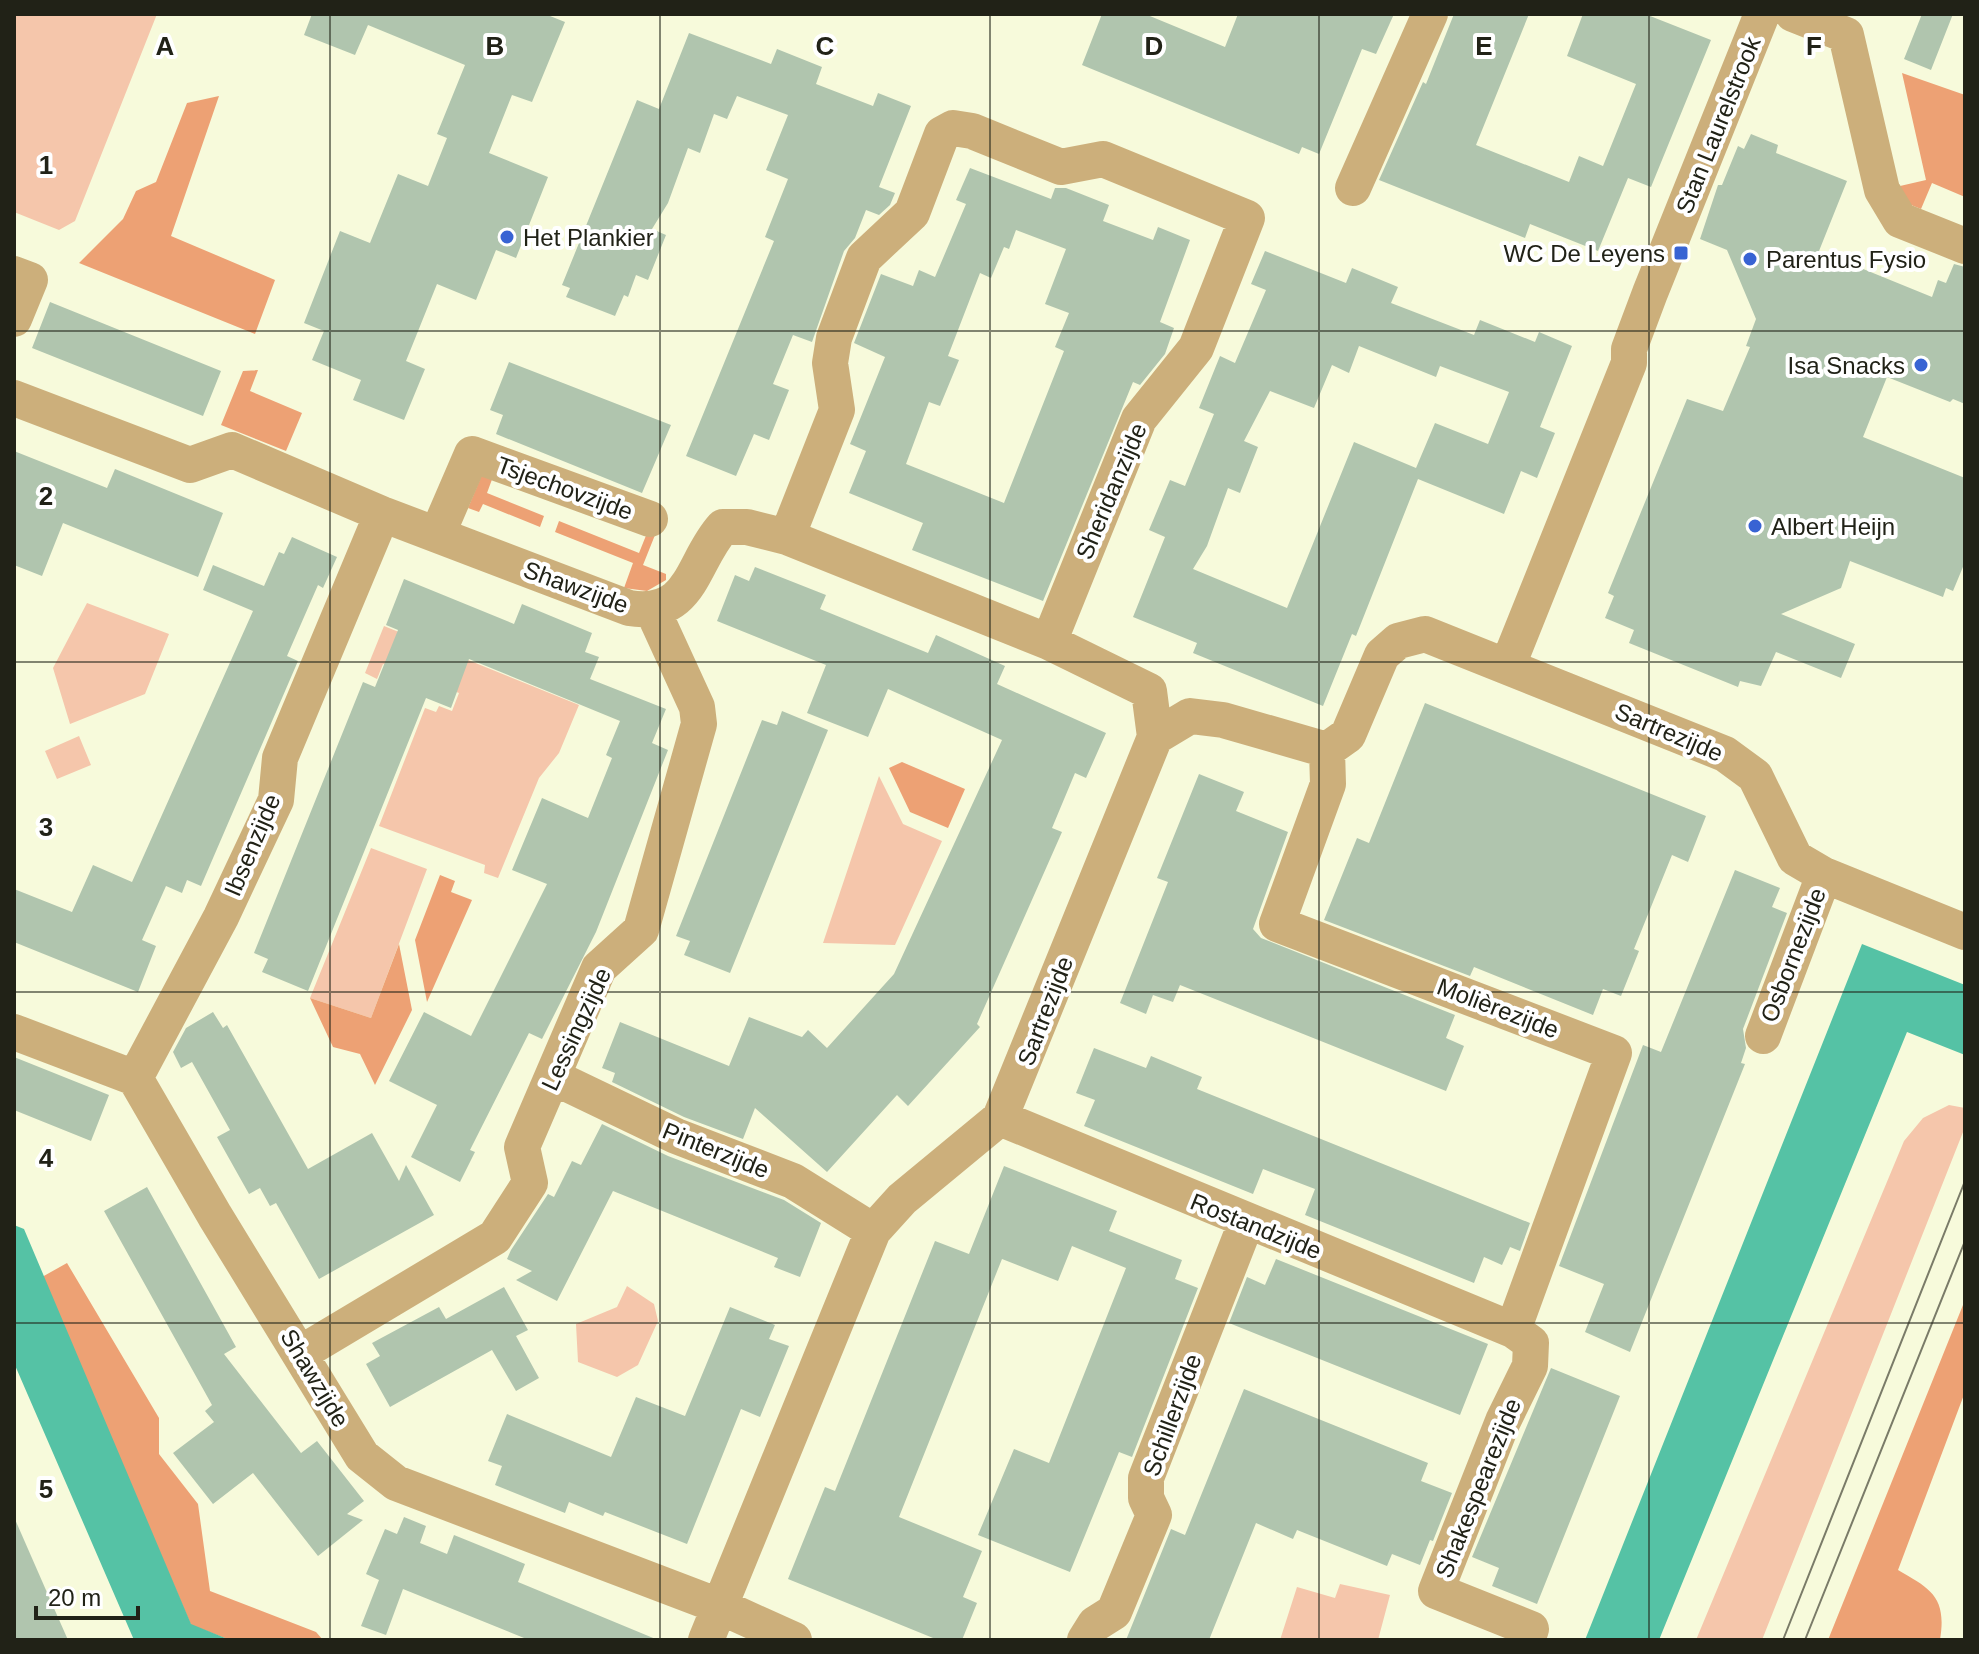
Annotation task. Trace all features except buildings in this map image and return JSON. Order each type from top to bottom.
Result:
[{"type":"street","points":[[1353,188],[1430,14]]},
{"type":"street","name":"Stan Laurelstrook","points":[[1508,665],[1629,363],[1629,349],[1638,325],[1762,14]]},
{"type":"street","points":[[1793,14],[1851,24],[1882,190],[1900,220],[1965,246]]},
{"type":"street","name":"Sheridanzijde","points":[[787,537],[837,410],[830,363],[834,338],[864,258],[912,213],[942,134],[953,128],[972,131],[1061,167],[1103,159],[1247,218],[1196,348],[1139,419],[1049,642]]},
{"type":"street","points":[[14,274],[30,280],[14,319]]},
{"type":"street","name":"Shawzijde","points":[[14,398],[190,465],[232,450],[382,514],[629,608],[653,611],[692,583],[710,541],[723,527],[747,527],[787,537],[1049,642],[1149,691],[1155,737]]},
{"type":"street","name":"Tsjechovzijde","points":[[437,535],[472,454],[650,519]]},
{"type":"street","name":"Ibsenzijde","points":[[135,1078],[221,917],[276,800],[280,758],[382,514]]},
{"type":"street","name":"Lessingzijde","points":[[301,1353],[495,1237],[530,1183],[522,1147],[555,1078],[599,968],[641,930],[699,724],[697,707],[653,611]]},
{"type":"street","name":"Sartrezijde","points":[[1327,750],[1348,735],[1382,655],[1398,641],[1425,634],[1725,754],[1755,776],[1795,858],[1824,875],[1965,932]]},
{"type":"street","points":[[1155,737],[1190,716],[1223,720],[1327,750]]},
{"type":"street","name":"Sartrezijde","points":[[706,1640],[873,1231],[902,1199],[1000,1118],[1155,737]]},
{"type":"street","name":"Molièrezijde","points":[[1327,750],[1328,784],[1277,924],[1614,1053],[1513,1330]]},
{"type":"street","name":"Osbornezijde","points":[[1763,1036],[1824,875]]},
{"type":"street","points":[[14,1032],[135,1078]]},
{"type":"street","name":"Shawzijde","points":[[135,1078],[215,1216],[362,1456],[396,1483],[719,1606]]},
{"type":"street","name":"Pinterzijde","points":[[555,1078],[676,1136],[793,1181],[873,1231]]},
{"type":"street","name":"Rostandzijde","points":[[1000,1118],[1246,1223],[1513,1330]]},
{"type":"street","name":"Schillerzijde","points":[[1085,1640],[1095,1624],[1114,1612],[1154,1515],[1146,1498],[1146,1478],[1246,1223]]},
{"type":"street","name":"Shakespearezijde","points":[[1513,1330],[1531,1343],[1530,1366],[1503,1421],[1436,1591],[1531,1629],[1527,1640]]},
{"type":"street","points":[[719,1606],[794,1640]]},
{"type":"shaded area","points":[[14,14],[157,14],[75,221],[59,230],[14,212]]},
{"type":"shaded area","points":[[1902,73],[1965,95],[1965,197],[1932,183],[1921,209],[1906,203],[1900,186],[1926,180]]},
{"type":"shaded area","points":[[219,96],[171,236],[275,280],[255,334],[79,263],[123,219],[136,191],[156,182],[187,103]]},
{"type":"shaded area","points":[[258,370],[250,391],[302,413],[286,451],[221,425],[243,371]]},
{"type":"shaded area","points":[[484,470],[494,474],[487,493],[544,516],[540,527],[483,504],[479,512],[468,508]]},
{"type":"shaded area","points":[[559,521],[639,553],[649,528],[657,530],[643,565],[666,574],[666,580],[647,591],[624,588],[633,563],[555,532]]},
{"type":"shaded area","points":[[87,603],[169,634],[145,694],[70,724],[53,668]]},
{"type":"shaded area","points":[[384,626],[579,705],[559,753],[539,778],[498,878],[484,873],[485,865],[379,826],[425,708],[436,712],[439,706],[452,711],[459,693],[383,664],[377,679],[365,673]]},
{"type":"shaded area","points":[[79,736],[91,765],[57,779],[45,751]]},
{"type":"shaded area","points":[[902,762],[965,789],[948,828],[910,812],[889,768]]},
{"type":"shaded area","points":[[879,776],[903,824],[942,841],[895,945],[823,943]]},
{"type":"shaded area","points":[[371,848],[427,869],[371,1018],[310,998]]},
{"type":"shaded area","points":[[440,875],[455,881],[451,892],[472,900],[427,1002],[415,940]]},
{"type":"shaded area","points":[[399,944],[412,1010],[375,1085],[360,1054],[333,1047],[310,998],[371,1018]]},
{"type":"shaded area","points":[[1949,1105],[1965,1108],[1965,1127],[1762,1640],[1696,1640],[1904,1141],[1923,1118]]},
{"type":"shaded area","points":[[67,1263],[159,1418],[159,1454],[198,1504],[210,1591],[316,1632],[323,1640],[230,1640],[191,1625],[42,1277]]},
{"type":"shaded area","points":[[627,1286],[654,1304],[658,1321],[638,1365],[617,1377],[578,1362],[576,1324],[617,1307]]},
{"type":"shaded area","points":[[1965,1300],[1965,1392],[1898,1570],[1934,1596],[1941,1614],[1940,1640],[1828,1640]]},
{"type":"shaded area","points":[[1340,1584],[1390,1595],[1378,1640],[1280,1640],[1297,1587],[1335,1598]]},
{"type":"water","points":[[1862,944],[1965,985],[1965,1055],[1907,1032],[1659,1640],[1585,1640]]},
{"type":"water","points":[[14,1225],[24,1229],[191,1624],[230,1640],[134,1640],[14,1363]]},
{"type":"tram line","points":[[1783,1640],[1965,1181]]},
{"type":"tram line","points":[[1805,1640],[1965,1241]]},
{"type":"place","name":"Het Plankier","points":[[507,237]]},
{"type":"place","name":"WC De Leyens","points":[[1681,253]]},
{"type":"place","name":"Parentus Fysio","points":[[1750,259]]},
{"type":"place","name":"Isa Snacks","points":[[1921,365]]},
{"type":"place","name":"Albert Heijn","points":[[1755,526]]}]
